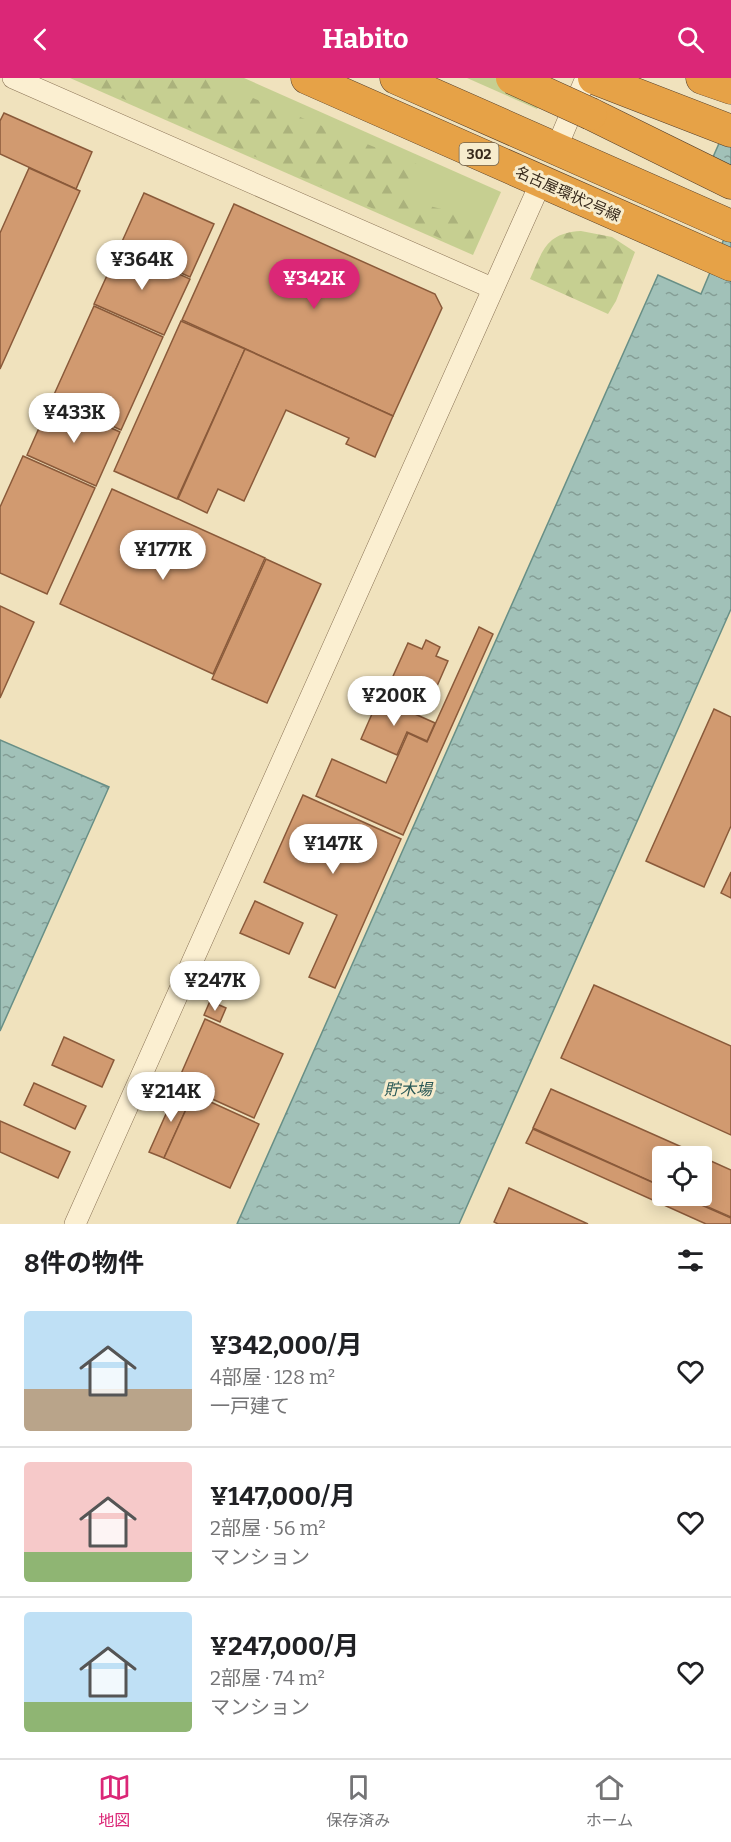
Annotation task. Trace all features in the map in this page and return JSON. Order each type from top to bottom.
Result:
[{"type":"highway","name":"名古屋環状2号線","points":[[307,78],[731,265]]},
{"type":"highway","name":"302","points":[[396,78],[731,226]]},
{"type":"highway","points":[[512,78],[731,183]]},
{"type":"highway","points":[[594,78],[731,131]]},
{"type":"highway","points":[[702,78],[731,88]]},
{"type":"highway","points":[[591,114],[731,166]]},
{"type":"street","points":[[13,78],[492,288]]},
{"type":"street","points":[[556,149],[586,78]]},
{"type":"street","points":[[75,1224],[541,182]]},
{"type":"green space","points":[[70,78],[244,78],[501,192],[473,255]]},
{"type":"green space","points":[[76,78],[203,78],[424,167],[409,201],[462,214],[472,224],[474,240],[460,247]]},
{"type":"green space","points":[[467,78],[551,78],[537,109]]},
{"type":"green space","points":[[581,231],[612,237],[635,252],[616,301],[608,314],[530,279],[547,245],[553,239],[569,232]]},
{"type":"water","points":[[731,116],[731,193],[703,180]]},
{"type":"water","name":"貯木場","points":[[731,222],[731,609],[459,1224],[237,1224],[658,275],[701,294]]},
{"type":"water","points":[[0,740],[109,787],[0,1031]]},
{"type":"building","points":[[4,113],[92,152],[76,189],[0,154],[0,121]]},
{"type":"building","points":[[29,168],[80,191],[0,369],[0,233]]},
{"type":"building","points":[[144,193],[214,224],[190,277],[120,246]]},
{"type":"building","points":[[234,204],[435,294],[442,308],[393,416],[182,320]]},
{"type":"building","points":[[120,247],[190,279],[164,335],[94,304]]},
{"type":"building","points":[[94,306],[163,337],[121,430],[52,399]]},
{"type":"building","points":[[181,321],[245,349],[177,499],[114,471]]},
{"type":"building","points":[[245,349],[393,416],[375,457],[346,444],[349,438],[286,410],[244,501],[218,489],[207,513],[178,499]]},
{"type":"building","points":[[51,401],[120,432],[96,486],[27,455]]},
{"type":"building","points":[[23,456],[95,488],[47,594],[0,573],[0,507]]},
{"type":"building","points":[[112,489],[265,558],[213,674],[60,604]]},
{"type":"building","points":[[266,559],[321,584],[267,703],[212,679]]},
{"type":"building","points":[[0,606],[34,622],[0,698]]},
{"type":"building","points":[[479,627],[493,634],[403,835],[316,796],[332,759],[386,783],[408,733],[427,742]]},
{"type":"building","points":[[426,640],[440,647],[436,656],[448,661],[430,702],[390,683],[408,643],[422,649]]},
{"type":"building","points":[[379,698],[435,723],[427,741],[407,732],[397,755],[361,739]]},
{"type":"building","points":[[714,709],[731,717],[731,826],[704,887],[646,861]]},
{"type":"building","points":[[303,795],[401,839],[335,988],[309,977],[337,915],[264,882]]},
{"type":"building","points":[[731,872],[731,898],[721,893]]},
{"type":"building","points":[[255,901],[303,923],[289,954],[240,933]]},
{"type":"building","points":[[594,985],[731,1046],[731,1135],[561,1058]]},
{"type":"building","points":[[210,1001],[226,1008],[220,1022],[204,1015]]},
{"type":"building","points":[[205,1019],[283,1054],[254,1118],[177,1083]]},
{"type":"building","points":[[64,1037],[114,1060],[102,1087],[52,1065]]},
{"type":"building","points":[[34,1083],[86,1106],[75,1129],[24,1105]]},
{"type":"building","points":[[178,1087],[193,1094],[164,1158],[149,1152]]},
{"type":"building","points":[[551,1089],[679,1146],[652,1146],[652,1182],[533,1128]]},
{"type":"building","points":[[193,1094],[259,1124],[230,1188],[164,1158]]},
{"type":"building","points":[[0,1121],[70,1152],[58,1178],[0,1152]]},
{"type":"building","points":[[533,1129],[652,1182],[652,1200],[526,1143]]},
{"type":"building","points":[[712,1161],[731,1170],[731,1217],[706,1206],[712,1206]]},
{"type":"building","points":[[509,1188],[588,1224],[498,1224],[494,1222]]},
{"type":"building","points":[[666,1206],[704,1206],[731,1218],[731,1224],[706,1224]]}]
